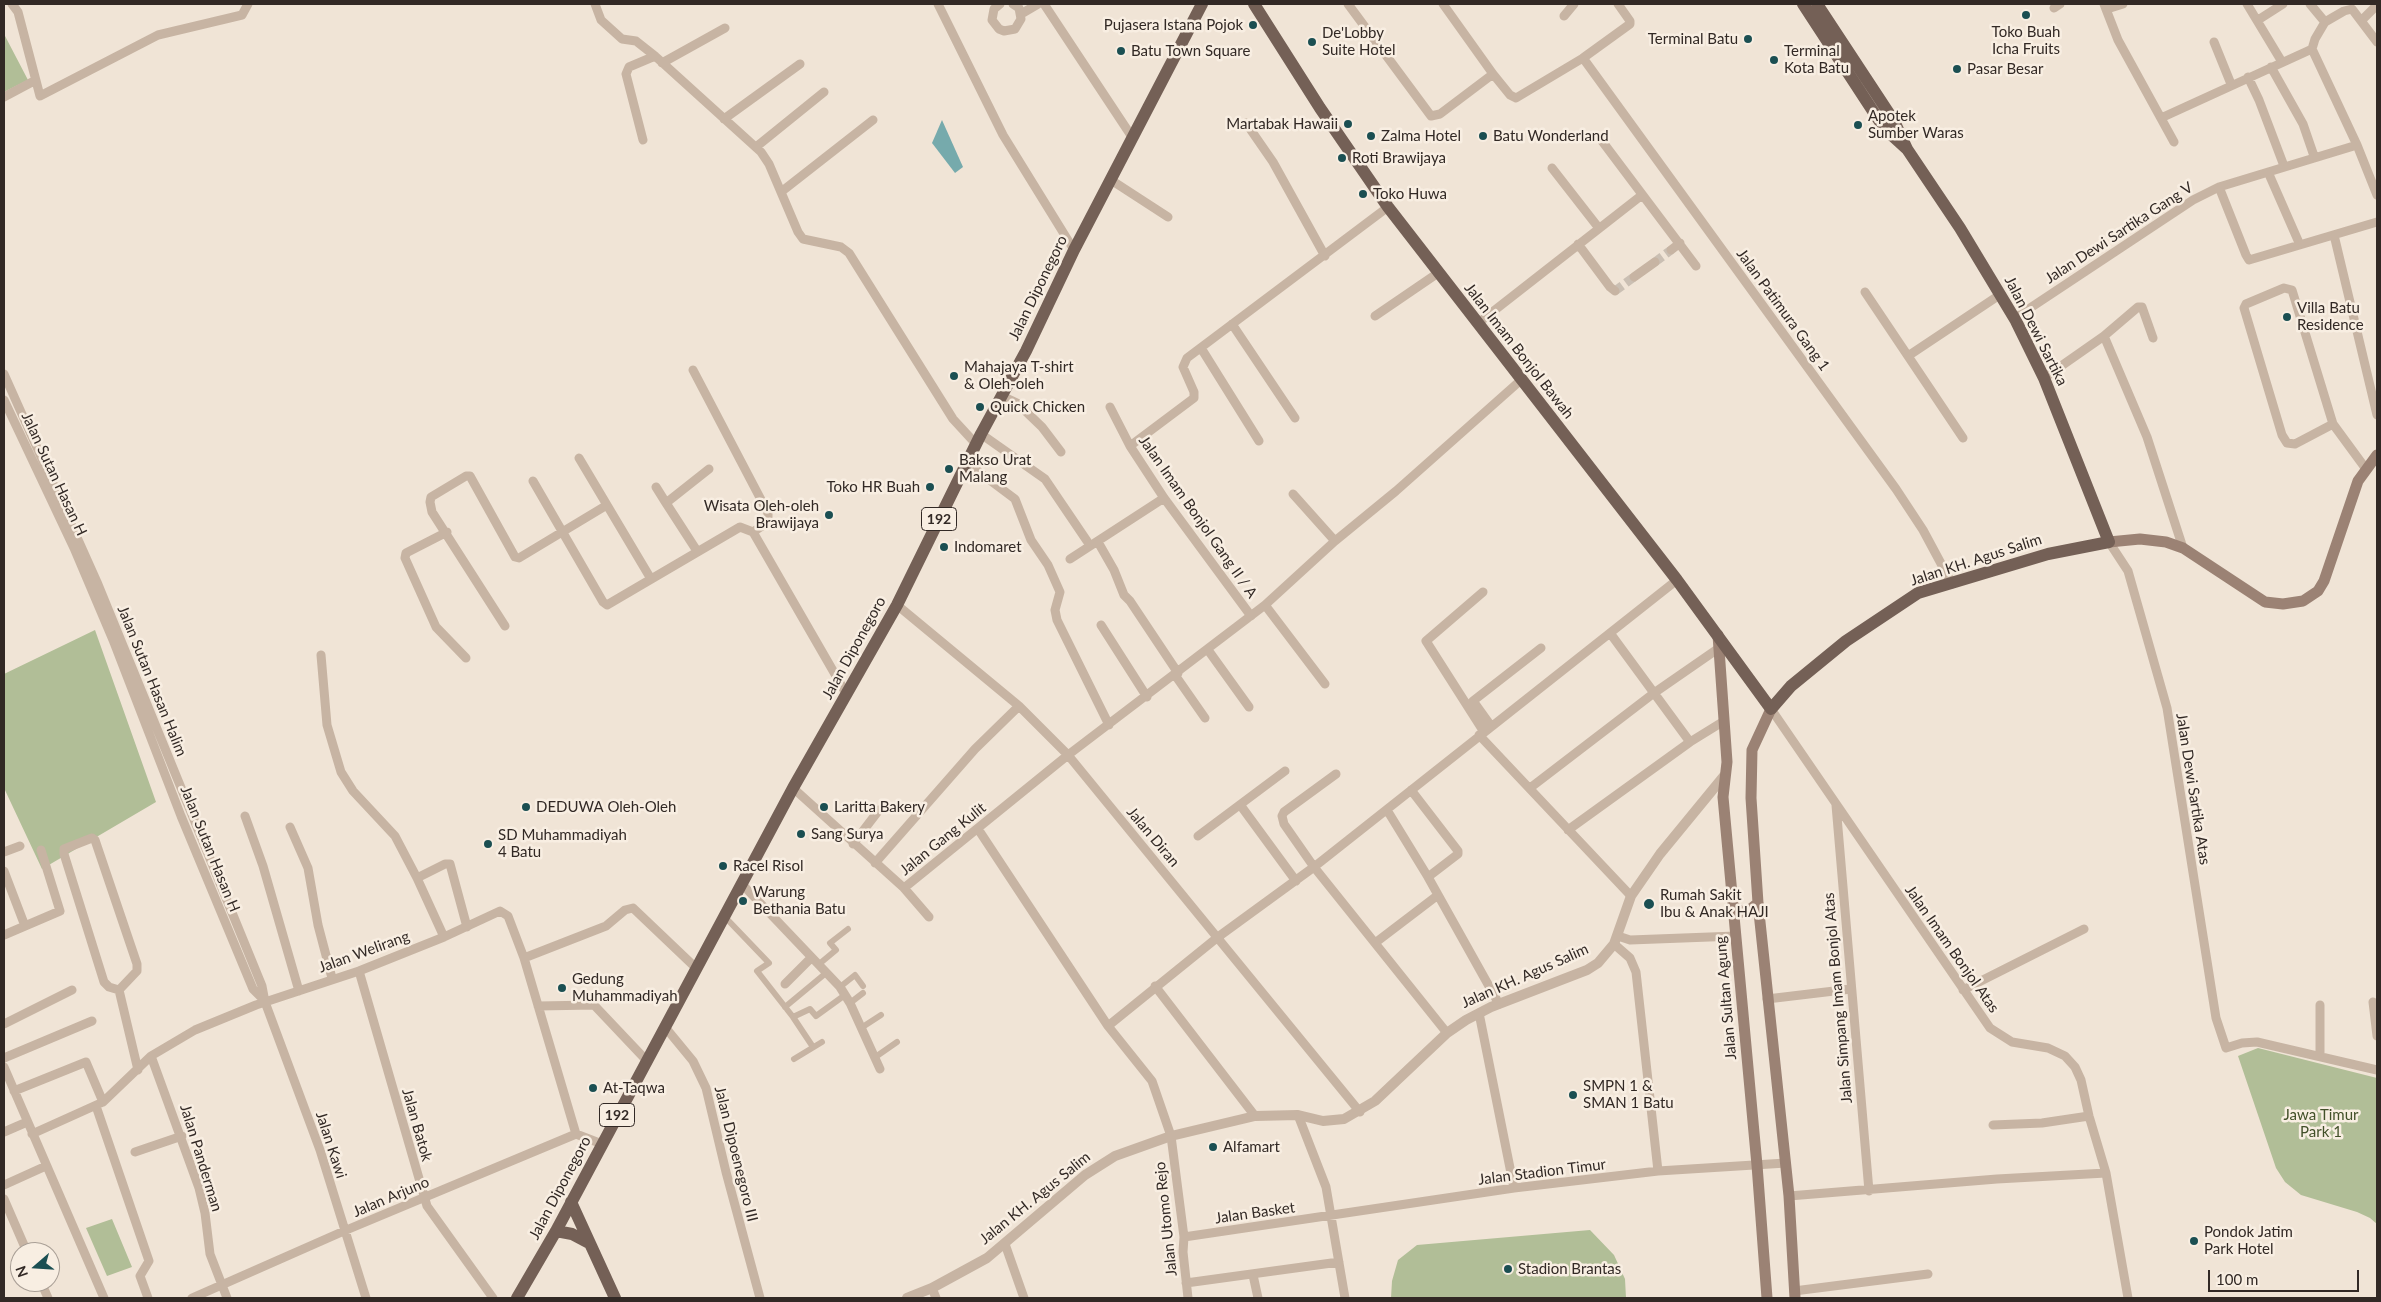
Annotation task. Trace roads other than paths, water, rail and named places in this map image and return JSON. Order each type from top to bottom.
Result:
[{"type":"main road","name":"Jalan Diponegoro","points":[[516,1298],[556,1231],[665,1028],[723,915],[897,605],[1074,250],[1202,4]]},
{"type":"main road","name":"Jalan Imam Bonjol Bawah","points":[[1254,4],[1320,108],[1388,207],[1438,274],[1677,580],[1718,642],[1771,709]]},
{"type":"main road","name":"Jalan Dewi Sartika","points":[[1803,4],[1884,128],[1907,150]]},
{"type":"main road","name":"Jalan Dewi Sartika","points":[[1817,4],[1894,121],[1907,150],[2015,318],[2044,378],[2109,542]]},
{"type":"main road","points":[[2109,542],[2154,539],[2183,548],[2266,602],[2283,604],[2303,600],[2318,591],[2324,582],[2355,490],[2366,469],[2377,454]]},
{"type":"main road","name":"Jalan KH. Agus Salim","points":[[1771,709],[1780,696],[1846,640],[1918,593],[2048,554],[2109,542]]},
{"type":"main road","name":"Jalan Sultan Agung","points":[[1718,642],[1727,762],[1723,797],[1757,1164],[1767,1298]]},
{"type":"main road","points":[[1721,681],[1726,672],[1730,670],[1746,675]]},
{"type":"main road","points":[[1771,709],[1757,736],[1750,767],[1758,903],[1786,1163],[1795,1295]]},
{"type":"main road","points":[[1733,906],[1742,912],[1747,912],[1758,903]]},
{"type":"main road","points":[[571,1202],[614,1298]]},
{"type":"main road","points":[[556,1231],[572,1234],[589,1243]]},
{"type":"street","points":[[12,4],[18,12],[40,96],[158,35],[242,15],[248,4]]},
{"type":"street","points":[[595,4],[601,20],[622,39],[636,41],[655,56],[756,147],[769,164],[798,232],[803,238],[841,247],[849,253],[953,419],[979,439],[1045,479],[1087,541]]},
{"type":"street","points":[[938,4],[1003,135],[1074,250]]},
{"type":"street","points":[[996,5],[992,14],[995,25],[1004,31],[1010,31],[1019,25],[1020,7],[1038,4]]},
{"type":"street","points":[[1044,4],[1132,137]]},
{"type":"street","points":[[1348,4],[1431,116],[1440,114],[1493,74]]},
{"type":"street","points":[[1443,4],[1493,74],[1510,95],[1516,98],[1583,58],[1630,24],[1630,20],[1618,4]]},
{"type":"street","points":[[1564,16],[1574,4]]},
{"type":"street","points":[[2123,4],[2106,7],[2118,40],[2174,142]]},
{"type":"street","points":[[2247,4],[2282,62]]},
{"type":"street","points":[[2258,20],[2283,4]]},
{"type":"street","points":[[2310,4],[2325,22]]},
{"type":"street","points":[[2361,21],[2377,5]]},
{"type":"street","points":[[2377,42],[2354,11],[2350,9],[2325,22],[2315,38],[2312,49],[2357,144],[2377,195]]},
{"type":"street","points":[[662,62],[725,28]]},
{"type":"street","points":[[2214,42],[2231,84]]},
{"type":"street","points":[[2161,118],[2231,84],[2312,49]]},
{"type":"street","points":[[643,140],[626,70],[655,56]]},
{"type":"street","name":"Jalan Patimura Gang 1","points":[[1583,58],[1896,489],[1938,554],[1952,584]]},
{"type":"street","points":[[724,118],[800,64]]},
{"type":"street","points":[[2271,67],[2303,124],[2314,156]]},
{"type":"street","points":[[2248,77],[2259,100],[2284,166]]},
{"type":"street","points":[[4,97],[36,86]]},
{"type":"street","points":[[756,147],[824,92]]},
{"type":"street","points":[[781,192],[873,120]]},
{"type":"street","points":[[1246,123],[1262,143],[1325,256]]},
{"type":"street","points":[[1599,137],[1696,266]]},
{"type":"street","name":"Jalan Dewi Sartika Gang V","points":[[2015,318],[2193,200],[2219,187],[2357,144]]},
{"type":"street","points":[[1552,168],[1598,227]]},
{"type":"street","points":[[2268,172],[2300,245]]},
{"type":"street","points":[[1111,180],[1168,217]]},
{"type":"street","points":[[2219,187],[2246,256],[2250,260],[2377,222]]},
{"type":"street","points":[[1477,324],[1598,227],[1642,195]]},
{"type":"street","points":[[1130,446],[1194,398],[1194,392],[1183,364],[1232,324],[1388,207]]},
{"type":"street","points":[[2334,235],[2377,415]]},
{"type":"street","points":[[1671,250],[1680,243]]},
{"type":"street","points":[[1578,244],[1610,288],[1615,291]]},
{"type":"street","points":[[1634,277],[1655,262]]},
{"type":"street","points":[[1375,316],[1438,274]]},
{"type":"street","points":[[2333,424],[2295,444],[2287,443],[2282,435],[2244,306],[2284,288],[2292,290],[2333,424],[2366,469]]},
{"type":"street","points":[[1865,292],[1963,438]]},
{"type":"street","points":[[1908,356],[1943,335],[2001,294]]},
{"type":"street","points":[[2044,378],[2104,336],[2140,307],[2153,338]]},
{"type":"street","points":[[1232,324],[1295,418]]},
{"type":"street","points":[[2104,336],[2147,437],[2183,548]]},
{"type":"street","points":[[1201,348],[1259,441]]},
{"type":"street","points":[[693,370],[768,513],[768,522],[753,532]]},
{"type":"street","name":"Jalan Sutan Hasan Halim","points":[[4,374],[7,389],[98,582],[262,986],[265,1002]]},
{"type":"street","name":"Jalan Gang Kulit","points":[[793,788],[904,888],[1068,755],[1177,674],[1265,605],[1334,541],[1396,491],[1521,380]]},
{"type":"street","points":[[1002,396],[1017,403],[1042,427],[1061,452]]},
{"type":"street","name":"Jalan Sutan Hasan H","points":[[4,400],[78,557],[113,640],[180,816],[253,989],[265,1002]]},
{"type":"street","name":"Jalan Imam Bonjol Gang II / A","points":[[1110,407],[1130,446],[1164,498],[1251,616]]},
{"type":"street","points":[[579,458],[651,579]]},
{"type":"street","points":[[967,463],[1015,499],[1031,540],[1046,562],[1060,592],[1055,610],[1057,620],[1109,724]]},
{"type":"street","points":[[666,503],[709,469]]},
{"type":"street","points":[[505,626],[447,532],[432,512],[430,500],[466,476],[474,480],[515,557],[522,557],[607,505]]},
{"type":"street","points":[[532,481],[603,602],[607,604],[740,527],[753,532],[847,695]]},
{"type":"street","points":[[656,488],[697,551]]},
{"type":"street","points":[[1293,494],[1334,541]]},
{"type":"street","points":[[1070,559],[1164,498]]},
{"type":"street","points":[[447,532],[406,553],[405,558],[436,627],[466,658]]},
{"type":"street","points":[[1098,542],[1114,570],[1124,595],[1130,601],[1205,718]]},
{"type":"street","name":"Jalan Dewi Sartika Atas","points":[[2109,542],[2120,556],[2130,578],[2167,708],[2216,1018],[2226,1048],[2242,1043],[2257,1042],[2320,1055]]},
{"type":"street","points":[[1108,1026],[1218,936],[1296,881],[1677,580]]},
{"type":"street","points":[[1483,592],[1426,640],[1485,731],[1530,788],[1631,896]]},
{"type":"street","name":"Jalan Diran","points":[[897,605],[1019,706],[1068,755],[1218,936],[1360,1112]]},
{"type":"street","points":[[1265,605],[1325,684]]},
{"type":"street","points":[[1101,625],[1146,697]]},
{"type":"street","points":[[1610,633],[1690,742]]},
{"type":"street","points":[[1530,788],[1718,642]]},
{"type":"street","points":[[1485,731],[1473,701],[1541,648]]},
{"type":"street","points":[[1208,650],[1249,708]]},
{"type":"street","points":[[321,655],[327,724],[341,772],[353,792],[395,836],[444,937]]},
{"type":"street","points":[[875,863],[974,749],[1019,706]]},
{"type":"street","name":"Jalan Imam Bonjol Atas","points":[[1771,709],[1963,990],[1995,1033],[2012,1042],[2048,1048],[2065,1056],[2075,1067],[2081,1080],[2089,1116],[2106,1173],[2128,1298]]},
{"type":"street","points":[[1568,830],[1690,742],[1724,721]]},
{"type":"street","points":[[1198,836],[1241,806],[1258,790],[1285,771]]},
{"type":"street","points":[[1336,774],[1282,816],[1284,824],[1314,867],[1446,1033]]},
{"type":"street","name":"Jalan KH. Agus Salim","points":[[907,1298],[932,1288],[981,1262],[1006,1244],[1099,1165],[1138,1147],[1171,1136],[1255,1116],[1298,1115],[1323,1121],[1344,1119],[1360,1112],[1381,1096],[1446,1033],[1479,1013],[1587,970],[1598,963],[1616,940],[1631,896],[1660,854],[1724,776]]},
{"type":"street","points":[[1412,790],[1458,851],[1458,854],[1428,877]]},
{"type":"street","name":"Jalan Simpang Imam Bonjol Atas","points":[[1836,803],[1869,1191]]},
{"type":"street","points":[[1241,806],[1296,881]]},
{"type":"street","points":[[853,844],[879,810]]},
{"type":"street","points":[[1387,810],[1428,877],[1499,1004]]},
{"type":"street","points":[[246,816],[269,884],[299,991]]},
{"type":"street","points":[[290,827],[308,868],[318,925],[332,978]]},
{"type":"street","name":"Jalan Utomo Rejo","points":[[978,829],[1108,1026],[1152,1080],[1171,1136],[1184,1237],[1188,1298]]},
{"type":"street","points":[[92,838],[96,840],[137,964],[137,971],[119,990],[109,987],[104,982],[64,854],[64,849],[92,838]]},
{"type":"street","points":[[4,852],[20,846]]},
{"type":"street","points":[[4,935],[60,911],[41,850]]},
{"type":"street","points":[[417,878],[445,864],[450,864],[468,926]]},
{"type":"street","points":[[4,871],[24,926]]},
{"type":"street","points":[[741,883],[826,972],[845,995],[880,1069]]},
{"type":"street","points":[[904,888],[929,917]]},
{"type":"street","points":[[1375,943],[1438,895]]},
{"type":"street","points":[[524,958],[606,926],[624,910],[633,908],[696,968]]},
{"type":"street","name":"Jalan Welirang","points":[[32,1134],[99,1104],[151,1056],[204,1025],[332,978],[358,971],[444,937],[500,911],[505,912],[524,958],[576,1134]]},
{"type":"street","points":[[723,915],[769,963],[757,971],[793,1017],[813,1047]]},
{"type":"street","points":[[785,984],[815,961],[836,950],[830,943],[848,929]]},
{"type":"street","points":[[1963,990],[2084,929]]},
{"type":"street","points":[[1616,940],[1736,936]]},
{"type":"street","points":[[1616,940],[1630,958],[1636,972],[1658,1172]]},
{"type":"street","name":"Jalan Batok","points":[[358,971],[424,1197],[432,1214],[493,1298]]},
{"type":"street","points":[[785,1007],[826,972]]},
{"type":"street","points":[[793,1017],[803,1010],[810,1009],[816,1016],[845,995],[863,989],[855,975],[845,995]]},
{"type":"street","points":[[1155,986],[1255,1116]]},
{"type":"street","points":[[1767,999],[1851,989]]},
{"type":"street","points":[[4,1024],[72,990]]},
{"type":"street","points":[[119,990],[138,1070]]},
{"type":"street","name":"Jalan Kawi","points":[[265,1002],[320,1150],[366,1298]]},
{"type":"street","points":[[2373,1002],[2377,1036]]},
{"type":"street","points":[[538,1006],[594,1004],[647,1061]]},
{"type":"street","points":[[2320,1005],[2320,1055],[2377,1070]]},
{"type":"street","points":[[1479,1013],[1514,1188]]},
{"type":"street","points":[[861,1028],[881,1015]]},
{"type":"street","points":[[4,1058],[92,1021]]},
{"type":"street","name":"Jalan Dipoenegoro III","points":[[665,1028],[693,1061],[706,1088],[726,1172],[760,1298]]},
{"type":"street","points":[[794,1060],[822,1042]]},
{"type":"street","points":[[874,1058],[897,1042]]},
{"type":"street","name":"Jalan Panderman","points":[[151,1056],[182,1136],[202,1200],[210,1254],[226,1298]]},
{"type":"street","points":[[14,1091],[86,1062],[149,1261],[140,1276],[148,1298]]},
{"type":"street","points":[[4,1067],[6,1079],[14,1091],[104,1298]]},
{"type":"street","points":[[1298,1115],[1321,1173],[1345,1298]]},
{"type":"street","points":[[1993,1125],[2042,1124],[2089,1116]]},
{"type":"street","points":[[4,1132],[27,1122]]},
{"type":"street","points":[[576,1134],[602,1144]]},
{"type":"street","name":"Jalan Arjuno","points":[[192,1298],[344,1231],[576,1134]]},
{"type":"street","points":[[135,1152],[182,1136]]},
{"type":"street","name":"Jalan Stadion Timur","points":[[1330,1216],[1514,1188],[1658,1172],[1786,1163]]},
{"type":"street","points":[[4,1185],[46,1166]]},
{"type":"street","points":[[1789,1196],[1869,1191],[1997,1179],[2106,1173]]},
{"type":"street","points":[[4,1199],[23,1242]]},
{"type":"street","name":"Jalan Basket","points":[[1184,1237],[1330,1216]]},
{"type":"street","points":[[1006,1244],[1024,1298]]},
{"type":"street","points":[[1186,1283],[1339,1262]]},
{"type":"street","points":[[1795,1295],[1928,1274]]},
{"type":"street","points":[[1253,1275],[1258,1298]]},
{"type":"street","points":[[932,1288],[936,1298]]},
{"type":"water","points":[[942,120],[963,167],[955,173],[932,143]]},
{"type":"tunnel","points":[[1655,262],[1671,250]]},
{"type":"tunnel","points":[[1615,291],[1634,277]]},
{"type":"place","name":"Toko Buah Icha Fruits","points":[[2026,15]]},
{"type":"place","name":"Pujasera Istana Pojok","points":[[1253,25]]},
{"type":"place","name":"Terminal Batu","points":[[1748,39]]},
{"type":"place","name":"De'Lobby Suite Hotel","points":[[1312,42]]},
{"type":"place","name":"Batu Town Square","points":[[1121,51]]},
{"type":"place","name":"Terminal Kota Batu","points":[[1774,60]]},
{"type":"place","name":"Pasar Besar","points":[[1957,69]]},
{"type":"place","name":"Martabak Hawaii","points":[[1348,124]]},
{"type":"place","name":"Apotek Sumber Waras","points":[[1858,125]]},
{"type":"place","name":"Zalma Hotel","points":[[1371,136]]},
{"type":"place","name":"Batu Wonderland","points":[[1483,136]]},
{"type":"place","name":"Roti Brawijaya","points":[[1342,158]]},
{"type":"place","name":"Toko Huwa","points":[[1363,194]]},
{"type":"place","name":"Villa Batu Residence","points":[[2287,317]]},
{"type":"place","name":"Mahajaya T-shirt & Oleh-oleh","points":[[954,376]]},
{"type":"place","name":"Quick Chicken","points":[[980,407]]},
{"type":"place","name":"Bakso Urat Malang","points":[[949,469]]},
{"type":"place","name":"Toko HR Buah","points":[[930,487]]},
{"type":"place","name":"Wisata Oleh-oleh Brawijaya","points":[[829,515]]},
{"type":"place","name":"Indomaret","points":[[944,547]]},
{"type":"place","name":"DEDUWA Oleh-Oleh","points":[[526,807]]},
{"type":"place","name":"Laritta Bakery","points":[[824,807]]},
{"type":"place","name":"Sang Surya","points":[[801,834]]},
{"type":"place","name":"SD Muhammadiyah 4 Batu","points":[[488,844]]},
{"type":"place","name":"Racel Risol","points":[[723,866]]},
{"type":"place","name":"Warung Bethania Batu","points":[[743,901]]},
{"type":"place","name":"Rumah Sakit Ibu & Anak HAJI","points":[[1649,904]]},
{"type":"place","name":"Gedung Muhammadiyah","points":[[562,988]]},
{"type":"place","name":"At-Taqwa","points":[[593,1088]]},
{"type":"place","name":"SMPN 1 & SMAN 1 Batu","points":[[1573,1095]]},
{"type":"place","name":"Alfamart","points":[[1213,1147]]},
{"type":"place","name":"Pondok Jatim Park Hotel","points":[[2194,1241]]},
{"type":"place","name":"Stadion Brantas","points":[[1508,1269]]},
{"type":"park label","name":"Jawa Timur Park 1","points":[[2321,1124]]}]
